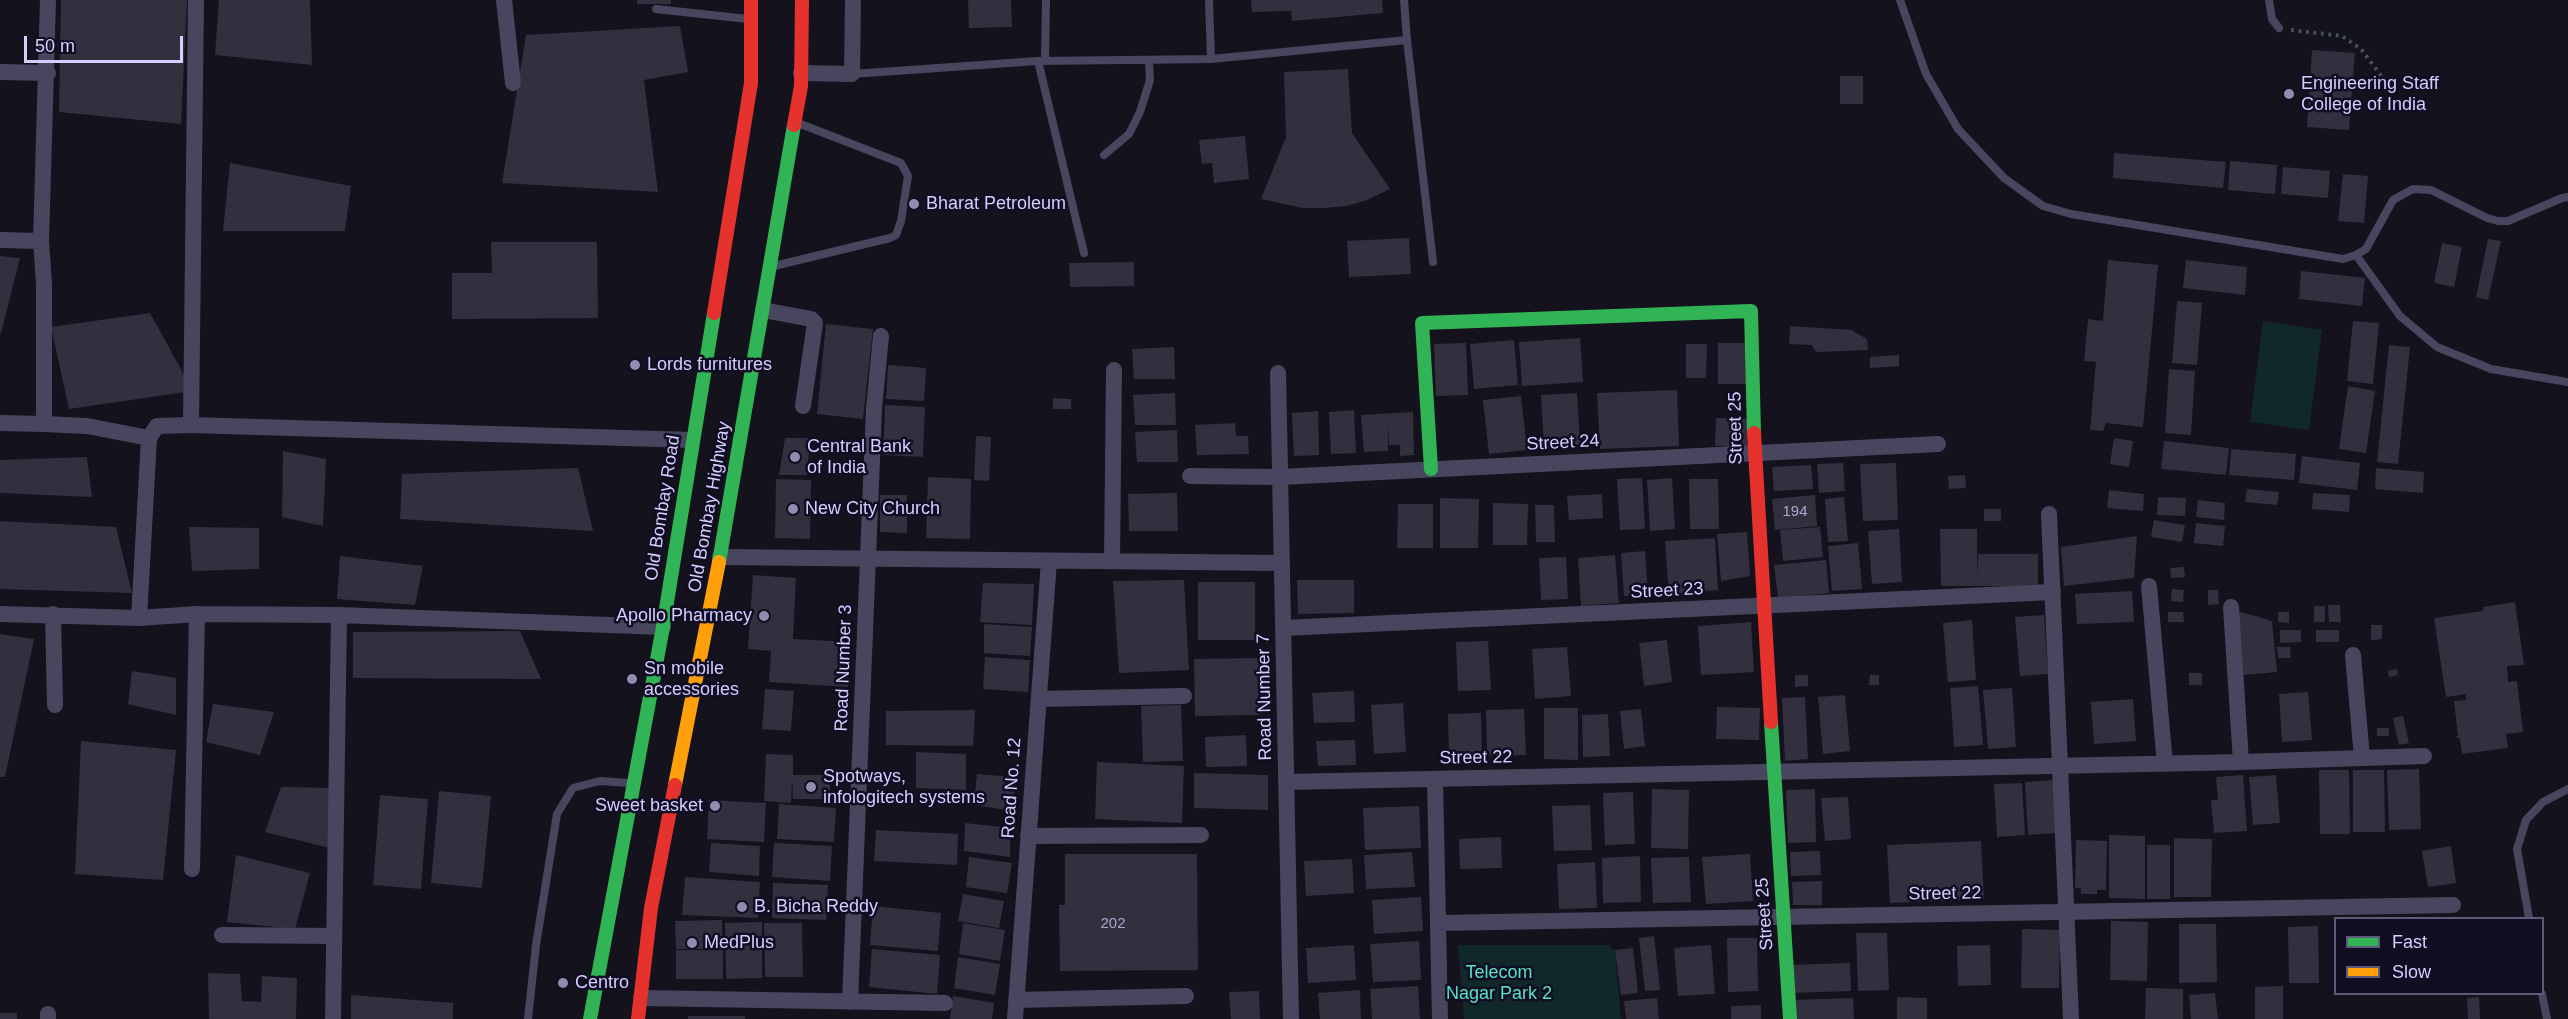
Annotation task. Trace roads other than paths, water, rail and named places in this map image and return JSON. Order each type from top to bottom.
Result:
[{"type":"main road","name":"Old Bombay Road","points":[[591,1017],[663,627],[751,83],[751,0]]},
{"type":"main road","name":"Old Bombay Highway","points":[[638,1019],[651,908],[720,557],[795,121],[801,73],[802,0]]},
{"type":"main road","name":"Street 25","points":[[1431,469],[1422,323],[1751,311],[1754,454],[1790,1019]]},
{"type":"street","points":[[44,424],[44,284],[41,241],[48,73],[48,0]]},
{"type":"street","points":[[191,425],[196,0]]},
{"type":"street","points":[[504,0],[513,83]]},
{"type":"street","points":[[801,73],[852,74],[853,0]]},
{"type":"street","points":[[0,72],[48,73]]},
{"type":"street","points":[[0,240],[41,241]]},
{"type":"street","points":[[763,310],[811,319],[815,323],[803,406]]},
{"type":"street","name":"Road Number 3","points":[[850,1002],[874,409],[881,336]]},
{"type":"street","points":[[1112,561],[1114,370]]},
{"type":"street","name":"Road Number 7","points":[[1278,373],[1291,1019]]},
{"type":"street","points":[[0,423],[87,426],[149,438]]},
{"type":"street","points":[[139,618],[149,438],[157,426],[191,425],[692,440]]},
{"type":"street","name":"Street 24","points":[[1190,476],[1280,477],[1938,444]]},
{"type":"street","points":[[2049,514],[2071,1019]]},
{"type":"street","points":[[720,557],[1281,563]]},
{"type":"street","name":"Road No. 12","points":[[1015,1019],[1049,561]]},
{"type":"street","points":[[2149,586],[2165,764]]},
{"type":"street","name":"Street 23","points":[[1283,628],[2053,592]]},
{"type":"street","points":[[2231,607],[2241,762]]},
{"type":"street","points":[[0,614],[139,618],[197,614],[339,615],[663,627]]},
{"type":"street","points":[[192,869],[197,614]]},
{"type":"street","points":[[53,615],[55,705]]},
{"type":"street","points":[[333,1019],[339,615]]},
{"type":"street","points":[[2353,655],[2362,758]]},
{"type":"street","points":[[1039,699],[1184,696]]},
{"type":"street","name":"Street 22","points":[[1286,782],[2165,764],[2424,756]]},
{"type":"street","points":[[1436,779],[1440,1019]]},
{"type":"street","points":[[1028,836],[1201,835]]},
{"type":"street","name":"Street 22","points":[[1438,923],[2452,905]]},
{"type":"street","points":[[222,935],[334,936]]},
{"type":"street","points":[[1016,1000],[1186,996]]},
{"type":"street","points":[[641,998],[945,1003]]},
{"type":"lane","points":[[1046,0],[1041,61],[1084,253]]},
{"type":"lane","points":[[1209,0],[1211,59]]},
{"type":"lane","points":[[1404,0],[1433,262]]},
{"type":"lane","points":[[1900,0],[1926,74],[1958,129],[2004,178],[2043,206],[2333,258],[2356,255],[2366,249],[2393,200],[2413,189],[2431,190],[2487,218],[2498,221],[2508,220],[2568,197]]},
{"type":"lane","points":[[2269,0],[2272,20],[2279,28]]},
{"type":"lane","points":[[656,9],[751,20]]},
{"type":"lane","points":[[852,74],[1041,61],[1211,59],[1407,40]]},
{"type":"lane","points":[[1104,155],[1129,134],[1140,112],[1150,80],[1149,61]]},
{"type":"lane","points":[[771,267],[890,238],[896,235],[902,221],[908,176],[901,164],[895,159],[795,121]]},
{"type":"lane","points":[[2356,255],[2400,316],[2437,347],[2491,369],[2568,382]]},
{"type":"lane","points":[[528,1019],[536,945],[557,814],[573,788],[600,781],[633,783]]},
{"type":"lane","points":[[2529,917],[2517,849],[2526,820],[2543,802],[2568,789]]},
{"type":"lane","points":[[2542,995],[2547,1019]]},
{"type":"place","name":"Engineering Staff College of India","points":[[2289,94]]},
{"type":"place","name":"Bharat Petroleum","points":[[914,204]]},
{"type":"place","name":"Lords furnitures","points":[[635,365]]},
{"type":"place","name":"Central Bank of India","points":[[795,457]]},
{"type":"place","name":"New City Church","points":[[793,509]]},
{"type":"place","name":"Apollo Pharmacy","points":[[764,616]]},
{"type":"place","name":"Sn mobile accessories","points":[[632,679]]},
{"type":"place","name":"Spotways, infologitech systems","points":[[811,787]]},
{"type":"place","name":"Sweet basket","points":[[715,806]]},
{"type":"place","name":"B. Bicha Reddy","points":[[742,907]]},
{"type":"place","name":"MedPlus","points":[[692,943]]},
{"type":"place","name":"Centro","points":[[563,983]]},
{"type":"park label","name":"Telecom Nagar Park 2","points":[[1499,983]]}]
